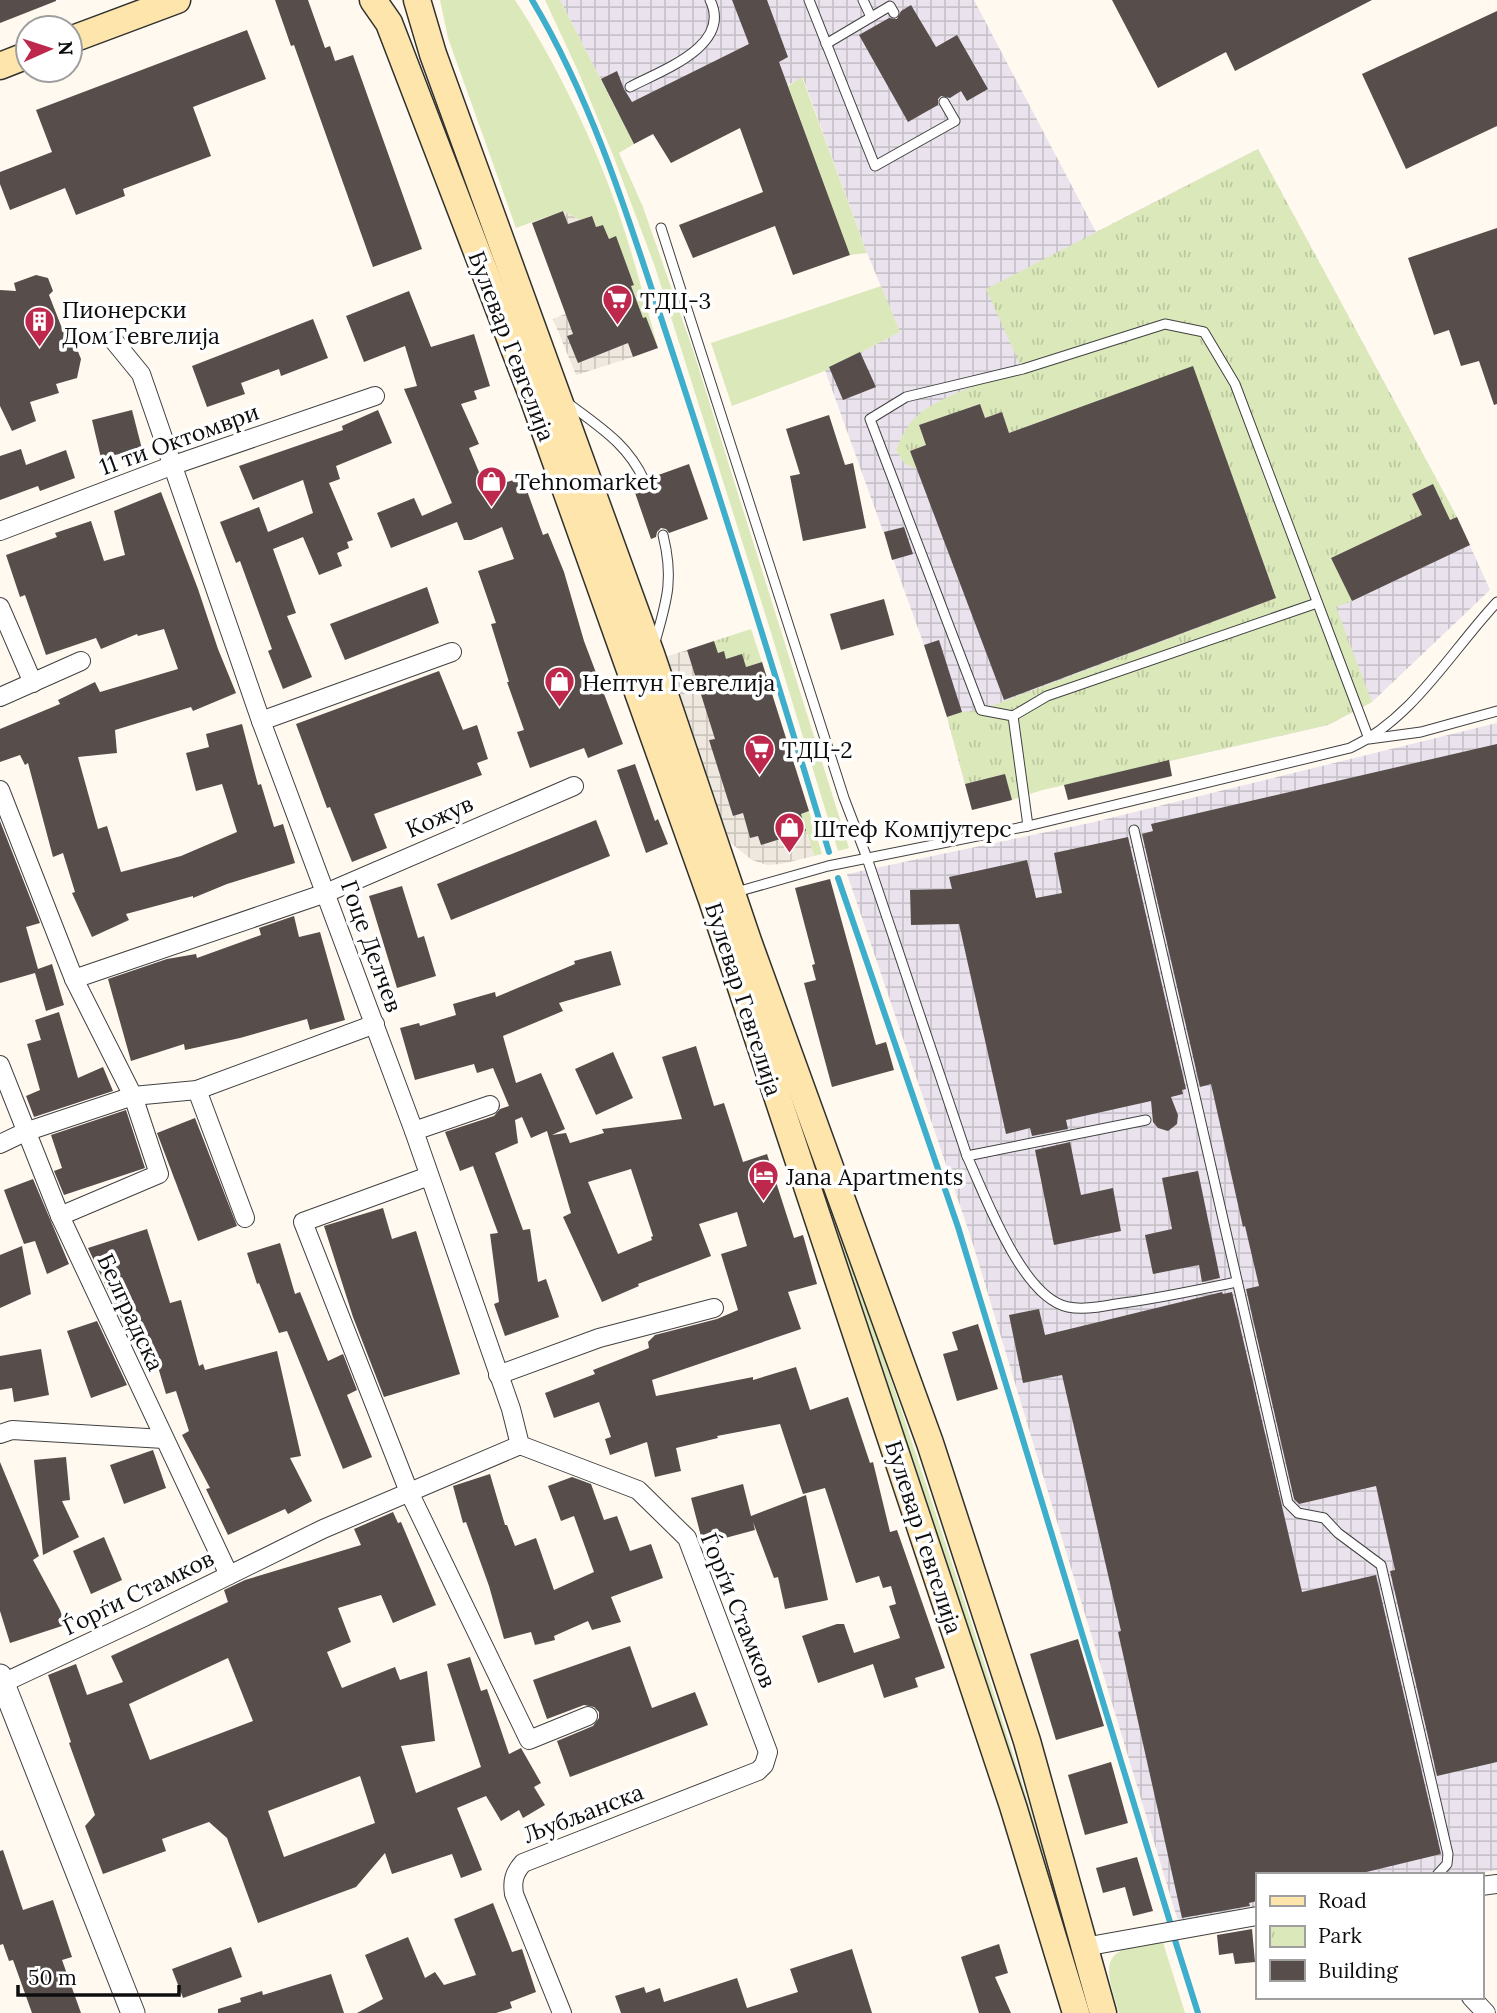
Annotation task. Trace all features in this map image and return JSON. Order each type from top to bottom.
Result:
[{"type":"main road","points":[[84,35],[177,0]]},
{"type":"main road","name":"Булевар Гевгелија","points":[[373,0],[389,23],[930,1443],[1027,1741],[1103,2013]]},
{"type":"main road","name":"Булевар Гевгелија","points":[[417,0],[437,67],[651,654],[722,897],[1009,1793],[1076,2013]]},
{"type":"street","name":"Гоце Делчев","points":[[114,341],[141,374],[261,720],[414,1131],[520,1445]]},
{"type":"street","name":"11 ти Октомври","points":[[0,531],[172,466],[375,396]]},
{"type":"street","points":[[0,607],[33,683]]},
{"type":"street","points":[[261,720],[452,652]]},
{"type":"street","points":[[0,697],[81,662]]},
{"type":"street","name":"Кожув","points":[[74,979],[326,893],[573,786]]},
{"type":"street","points":[[0,790],[74,979],[132,1096],[159,1174],[60,1216]]},
{"type":"street","points":[[0,1144],[25,1132],[132,1096],[197,1090],[375,1024]]},
{"type":"street","name":"Белградска","points":[[0,1065],[60,1216],[229,1575]]},
{"type":"street","points":[[197,1090],[245,1218]]},
{"type":"street","points":[[414,1131],[490,1105]]},
{"type":"street","points":[[429,1176],[303,1222],[409,1492],[529,1740],[587,1716]]},
{"type":"street","points":[[498,1375],[599,1338],[714,1308]]},
{"type":"street","points":[[0,1434],[12,1430],[164,1439]]},
{"type":"street","name":"Ѓорѓи Стамков","points":[[2,1679],[142,1618],[323,1529],[520,1445],[638,1490],[687,1538],[767,1745],[767,1758]]},
{"type":"street","points":[[2,1679],[133,2013]]},
{"type":"street","name":"Љубљанска","points":[[562,2013],[514,1894],[513,1879],[523,1863],[758,1771],[767,1758]]},
{"type":"street","points":[[1084,1947],[1256,1916]]},
{"type":"street","points":[[1473,1999],[1486,2013]]},
{"type":"lane","points":[[630,86],[694,53],[712,32],[713,6],[710,0]]},
{"type":"lane","points":[[809,0],[876,166],[955,121],[944,102]]},
{"type":"lane","points":[[863,0],[871,17]]},
{"type":"lane","points":[[827,44],[890,6],[894,13]]},
{"type":"lane","points":[[661,228],[844,798],[867,858],[967,1156],[1017,1262],[1044,1294],[1067,1307],[1096,1307],[1132,1302],[1237,1282]]},
{"type":"lane","points":[[1317,603],[1047,696],[1013,716],[981,710],[870,419],[906,397],[1023,369],[1165,324],[1204,332],[1235,384],[1369,739]]},
{"type":"lane","points":[[555,393],[621,443],[635,461],[644,480]]},
{"type":"lane","points":[[651,654],[670,576],[669,557],[663,535]]},
{"type":"lane","points":[[1369,739],[1411,703],[1497,602]]},
{"type":"lane","points":[[722,897],[867,858],[1028,826],[1327,755],[1369,739],[1421,732],[1497,711]]},
{"type":"lane","points":[[1013,716],[1028,826]]},
{"type":"lane","points":[[1135,830],[1288,1503],[1298,1513],[1324,1518],[1338,1533],[1381,1565],[1448,1854],[1447,1864],[1439,1873]]},
{"type":"lane","points":[[967,1156],[1146,1120]]},
{"type":"shaded area","points":[[560,0],[974,0],[1096,232],[1258,149],[1457,517],[1490,590],[1372,702],[1328,725],[1042,790],[972,810],[924,645],[825,370],[900,332],[867,253],[803,78],[653,134],[634,144]]},
{"type":"shaded area","points":[[563,211],[580,220],[617,317],[568,336],[578,362],[628,343],[633,357],[576,375],[553,319],[597,301]]},
{"type":"shaded area","points":[[687,650],[707,712],[726,735],[710,740],[733,816],[743,813],[750,837],[758,836],[761,845],[806,831],[814,856],[767,865],[752,860],[732,844],[725,833],[665,657]]},
{"type":"shaded area","points":[[1497,723],[1497,1870],[1475,1873],[1256,1873],[1256,1908],[1178,1921],[971,1238],[847,874],[1094,822]]},
{"type":"green space","points":[[440,0],[515,0],[572,101],[597,155],[617,208],[658,348],[646,317],[617,327],[634,284],[616,237],[609,239],[603,225],[596,227],[591,216],[580,220],[563,211],[516,228],[448,38]]},
{"type":"green space","points":[[545,0],[560,0],[634,144],[619,153],[643,207],[693,350],[849,848],[838,851],[655,267],[613,155]]},
{"type":"green space","points":[[802,77],[867,253],[850,255],[788,86]]},
{"type":"green space","points":[[1258,149],[1457,517],[1450,520],[1433,484],[1412,494],[1422,515],[1332,558],[1352,601],[1336,607],[1372,702],[1328,725],[1042,790],[1012,800],[1005,774],[965,784],[947,717],[981,710],[1276,598],[1193,367],[1009,433],[1002,412],[985,418],[980,404],[920,425],[926,445],[910,451],[917,469],[904,463],[896,450],[909,424],[925,409],[951,395],[1022,369],[986,289]]},
{"type":"green space","points":[[881,286],[900,332],[825,371],[732,406],[711,343]]},
{"type":"green space","points":[[751,629],[762,662],[746,667],[726,659],[724,651],[718,653],[714,641]]},
{"type":"green space","points":[[809,811],[822,854],[814,856],[801,814]]},
{"type":"green space","points":[[745,950],[908,1428],[986,1669],[1061,1910],[1055,1912],[736,953]]},
{"type":"green space","points":[[1162,1939],[1185,2013],[1119,2013],[1110,1979],[1112,1959],[1128,1948]]},
{"type":"building","points":[[0,0],[56,0],[23,14],[14,14],[14,18],[0,23]]},
{"type":"building","points":[[275,0],[308,0],[325,48],[330,46],[335,61],[353,55],[422,249],[373,267],[294,45],[291,46]]},
{"type":"building","points":[[732,0],[767,0],[788,57],[779,62],[850,255],[793,275],[775,226],[693,258],[679,225],[763,192],[740,128],[671,163],[653,134],[634,144],[601,79],[617,71],[632,102],[749,44]]},
{"type":"building","points":[[1112,0],[1372,0],[1235,71],[1226,52],[1158,88]]},
{"type":"building","points":[[911,5],[936,47],[957,35],[988,89],[967,101],[961,91],[950,98],[941,96],[938,105],[908,122],[859,35],[889,18],[897,19],[901,11]]},
{"type":"building","points":[[1497,11],[1497,126],[1406,169],[1362,74]]},
{"type":"building","points":[[247,30],[266,79],[193,107],[211,156],[123,189],[125,196],[76,215],[65,188],[10,210],[0,184],[0,172],[52,152],[36,110]]},
{"type":"building","points":[[563,211],[568,224],[592,216],[596,227],[603,225],[609,239],[616,236],[643,318],[646,317],[658,348],[633,357],[628,343],[578,363],[567,336],[573,334],[532,223]]},
{"type":"building","points":[[1497,228],[1497,404],[1494,405],[1479,361],[1461,366],[1449,330],[1434,335],[1408,258]]},
{"type":"building","name":"Пионерски Дом Гевгелија","points":[[36,275],[48,278],[53,291],[49,295],[65,336],[73,339],[81,359],[77,378],[56,384],[59,393],[30,402],[36,421],[12,431],[0,406],[0,290],[16,291],[14,283]]},
{"type":"building","points":[[409,291],[431,347],[474,334],[490,386],[474,391],[477,399],[461,404],[479,444],[469,448],[486,489],[522,477],[543,535],[548,533],[564,572],[584,641],[623,744],[588,758],[584,748],[530,768],[517,732],[524,730],[491,624],[496,623],[478,571],[514,559],[502,527],[471,540],[464,540],[457,522],[391,548],[377,513],[414,498],[422,516],[452,503],[404,389],[417,386],[405,346],[364,362],[346,316]]},
{"type":"building","points":[[313,319],[328,358],[281,376],[279,369],[241,383],[245,394],[207,407],[192,366]]},
{"type":"building","points":[[860,352],[876,387],[843,400],[829,367]]},
{"type":"building","points":[[1193,366],[1276,598],[1004,700],[910,451],[926,445],[919,425],[980,404],[985,418],[1002,412],[1009,433]]},
{"type":"building","points":[[132,410],[142,449],[101,458],[92,420]]},
{"type":"building","points":[[378,410],[392,443],[336,466],[340,479],[329,483],[353,540],[347,542],[349,548],[337,553],[342,566],[319,575],[303,537],[273,549],[296,613],[287,616],[312,677],[283,689],[268,651],[272,649],[240,561],[236,563],[220,522],[259,507],[268,532],[313,513],[303,480],[253,500],[239,466],[343,430],[342,426]]},
{"type":"building","points":[[829,415],[845,465],[853,463],[866,528],[803,541],[790,476],[800,474],[786,429]]},
{"type":"building","points":[[21,449],[26,465],[66,450],[75,478],[40,491],[38,486],[0,500],[0,456]]},
{"type":"building","points":[[689,464],[708,519],[669,533],[661,528],[656,537],[651,539],[632,484],[637,482],[641,486],[647,486],[650,478]]},
{"type":"building","points":[[1433,484],[1450,520],[1457,517],[1470,545],[1352,601],[1331,558],[1422,515],[1412,494]]},
{"type":"building","points":[[161,492],[236,693],[193,711],[191,707],[115,730],[117,753],[78,757],[98,829],[107,826],[121,872],[181,856],[237,832],[222,784],[196,791],[186,753],[209,747],[206,734],[242,724],[258,785],[261,784],[274,827],[283,824],[295,863],[227,884],[193,898],[126,914],[129,920],[92,937],[72,893],[75,892],[63,853],[53,857],[28,763],[25,765],[20,755],[0,762],[0,729],[60,704],[58,700],[95,682],[100,692],[178,669],[164,629],[138,636],[137,634],[101,649],[96,638],[46,655],[25,595],[20,597],[6,555],[57,537],[55,533],[91,521],[104,561],[125,555],[114,511]]},
{"type":"building","points":[[904,527],[913,554],[892,560],[884,532]]},
{"type":"building","points":[[427,587],[439,623],[345,660],[330,624]]},
{"type":"building","points":[[884,599],[894,635],[841,650],[830,614]]},
{"type":"building","points":[[939,640],[962,712],[947,717],[924,645]]},
{"type":"building","name":"ТДЦ-2","points":[[714,641],[718,653],[724,651],[726,659],[742,654],[746,667],[762,662],[809,811],[801,814],[806,831],[761,845],[758,836],[750,838],[743,813],[733,816],[709,740],[715,739],[687,650]]},
{"type":"building","points":[[439,671],[463,730],[477,725],[488,759],[477,763],[482,775],[374,814],[387,848],[352,862],[330,807],[327,808],[296,724]]},
{"type":"building","points":[[1497,744],[1497,1762],[1437,1776],[1390,1571],[1395,1570],[1376,1486],[1299,1504],[1294,1499],[1246,1289],[1259,1286],[1211,1084],[1200,1087],[1142,834],[1153,831],[1151,824]]},
{"type":"building","points":[[1169,760],[1172,776],[1068,800],[1064,785]]},
{"type":"building","points":[[635,764],[655,821],[658,819],[668,844],[646,853],[617,770]]},
{"type":"building","points":[[1005,774],[1012,800],[972,810],[965,784]]},
{"type":"building","points":[[596,820],[610,856],[451,920],[437,884]]},
{"type":"building","points":[[0,821],[40,923],[26,927],[38,969],[52,964],[64,1005],[46,1011],[35,973],[0,983]]},
{"type":"building","points":[[1128,837],[1186,1089],[1182,1090],[1183,1094],[1171,1097],[1178,1115],[1177,1124],[1168,1131],[1158,1128],[1153,1122],[1151,1101],[1066,1120],[1068,1129],[1032,1136],[1030,1128],[1006,1134],[959,924],[911,925],[910,890],[952,889],[949,877],[1027,860],[1036,898],[1062,893],[1054,853]]},
{"type":"building","points":[[830,879],[876,1045],[886,1042],[894,1070],[832,1087],[804,983],[816,980],[812,965],[815,964],[795,888]]},
{"type":"building","points":[[402,886],[418,938],[424,936],[436,976],[397,988],[369,896]]},
{"type":"building","points":[[294,916],[299,937],[320,932],[345,1020],[310,1030],[307,1019],[185,1050],[184,1044],[131,1061],[108,979],[167,959],[196,954],[197,958],[261,935],[259,928]]},
{"type":"building","points":[[611,951],[621,985],[559,1003],[563,1011],[503,1036],[516,1083],[541,1073],[565,1129],[552,1135],[566,1133],[570,1143],[604,1133],[602,1129],[682,1119],[662,1057],[696,1046],[714,1106],[724,1103],[743,1162],[767,1154],[794,1238],[803,1235],[817,1284],[788,1292],[801,1329],[652,1380],[656,1396],[753,1377],[753,1380],[796,1367],[810,1410],[848,1397],[870,1463],[873,1462],[890,1532],[897,1530],[945,1668],[915,1678],[918,1687],[884,1698],[873,1664],[818,1683],[802,1636],[844,1624],[854,1653],[900,1638],[889,1606],[896,1604],[891,1586],[883,1588],[879,1576],[856,1583],[825,1488],[803,1494],[780,1424],[717,1436],[718,1438],[676,1448],[681,1471],[655,1477],[647,1442],[610,1455],[605,1439],[611,1437],[599,1402],[554,1418],[545,1393],[595,1374],[593,1370],[649,1348],[648,1342],[655,1335],[717,1319],[738,1310],[721,1254],[747,1246],[737,1212],[699,1224],[711,1256],[638,1284],[639,1286],[602,1302],[563,1217],[571,1213],[547,1131],[531,1138],[522,1117],[515,1120],[518,1143],[495,1153],[523,1230],[530,1229],[538,1282],[546,1279],[559,1317],[505,1336],[494,1304],[499,1302],[490,1234],[498,1233],[473,1166],[460,1171],[445,1132],[494,1116],[500,1109],[509,1106],[493,1068],[477,1073],[474,1064],[415,1080],[400,1028],[419,1023],[420,1026],[456,1015],[453,1004],[495,992],[496,997],[575,964],[574,961]],"holes":[[[631,1169],[652,1240],[618,1254],[588,1182]]]},
{"type":"building","points":[[59,1012],[78,1078],[103,1067],[113,1091],[34,1117],[26,1096],[40,1090],[27,1044],[41,1040],[35,1020]]},
{"type":"building","points":[[613,1052],[633,1098],[596,1115],[575,1069]]},
{"type":"building","points":[[126,1110],[145,1168],[64,1195],[54,1171],[62,1168],[51,1135]]},
{"type":"building","points":[[195,1118],[237,1226],[198,1241],[157,1133]]},
{"type":"building","points":[[1070,1142],[1081,1195],[1113,1188],[1121,1231],[1054,1245],[1035,1150]]},
{"type":"building","points":[[1198,1171],[1220,1278],[1202,1282],[1199,1265],[1153,1274],[1145,1235],[1172,1229],[1162,1178]]},
{"type":"building","points":[[33,1179],[69,1264],[47,1274],[35,1241],[24,1244],[4,1190]]},
{"type":"building","points":[[383,1208],[392,1239],[416,1231],[460,1374],[384,1397],[353,1317],[324,1226]]},
{"type":"building","points":[[147,1229],[170,1303],[181,1300],[199,1366],[203,1364],[205,1370],[277,1351],[301,1456],[290,1458],[312,1501],[288,1514],[285,1509],[228,1535],[206,1489],[210,1488],[182,1435],[189,1431],[176,1391],[166,1394],[155,1357],[141,1360],[88,1248]]},
{"type":"building","points":[[280,1243],[295,1294],[300,1292],[328,1361],[343,1354],[357,1390],[347,1395],[372,1457],[343,1469],[287,1331],[279,1333],[259,1283],[257,1284],[247,1253]]},
{"type":"building","points":[[22,1246],[31,1294],[0,1308],[0,1255]]},
{"type":"building","points":[[1222,1292],[1232,1292],[1302,1592],[1376,1575],[1441,1854],[1362,1873],[1256,1873],[1256,1901],[1249,1903],[1250,1906],[1182,1918],[1118,1632],[1121,1631],[1062,1375],[1023,1383],[1009,1315],[1039,1309],[1045,1335]]},
{"type":"building","points":[[97,1321],[127,1385],[91,1398],[67,1331]]},
{"type":"building","points":[[978,1324],[998,1389],[957,1401],[943,1354],[958,1350],[952,1332]]},
{"type":"building","points":[[41,1349],[49,1395],[14,1402],[12,1388],[0,1390],[0,1356]]},
{"type":"building","points":[[153,1450],[166,1488],[124,1504],[110,1465]]},
{"type":"building","points":[[66,1457],[70,1500],[62,1501],[79,1537],[43,1555],[34,1460]]},
{"type":"building","points":[[0,1462],[39,1556],[33,1560],[60,1610],[65,1625],[10,1643],[0,1611]]},
{"type":"building","points":[[490,1474],[505,1525],[515,1546],[536,1538],[554,1590],[594,1572],[574,1516],[561,1521],[548,1486],[572,1477],[591,1484],[604,1520],[617,1516],[630,1551],[651,1544],[663,1578],[611,1597],[621,1622],[592,1630],[588,1621],[554,1636],[555,1640],[535,1645],[531,1632],[504,1639],[489,1586],[466,1522],[463,1523],[453,1486]]},
{"type":"building","points":[[743,1484],[751,1516],[806,1495],[828,1600],[785,1609],[778,1577],[774,1578],[753,1522],[755,1530],[703,1544],[691,1498]]},
{"type":"building","points":[[393,1512],[398,1523],[401,1522],[436,1605],[393,1623],[381,1595],[338,1608],[351,1642],[327,1652],[342,1688],[395,1667],[400,1680],[427,1671],[435,1741],[401,1746],[416,1793],[481,1767],[447,1664],[470,1657],[481,1691],[487,1689],[509,1754],[521,1748],[541,1783],[534,1787],[545,1805],[523,1818],[519,1810],[501,1821],[486,1796],[457,1808],[482,1870],[461,1878],[452,1854],[392,1874],[385,1853],[356,1887],[258,1923],[227,1838],[209,1822],[162,1839],[166,1851],[103,1874],[85,1826],[95,1815],[48,1675],[76,1664],[87,1695],[123,1682],[111,1656],[228,1602],[224,1590],[245,1580],[361,1545],[354,1529]],"holes":[[[228,1658],[253,1721],[150,1760],[129,1704]],[[360,1776],[375,1823],[284,1857],[268,1811]]]},
{"type":"building","points":[[104,1537],[122,1580],[91,1594],[73,1551]]},
{"type":"building","points":[[1078,1639],[1104,1726],[1056,1740],[1030,1654]]},
{"type":"building","points":[[630,1646],[652,1708],[695,1692],[708,1725],[570,1777],[557,1741],[593,1726],[599,1718],[599,1712],[594,1707],[584,1705],[547,1719],[533,1680]]},
{"type":"building","points":[[1111,1762],[1128,1823],[1085,1835],[1068,1775]]},
{"type":"building","points":[[3,1850],[23,1910],[53,1900],[72,1957],[62,1960],[81,2013],[32,2013],[13,1960],[9,1961],[3,1944],[0,1945],[0,1851]]},
{"type":"building","points":[[1137,1857],[1153,1911],[1133,1916],[1125,1887],[1103,1893],[1096,1868]]},
{"type":"building","points":[[493,1903],[512,1952],[522,1949],[536,1992],[510,2002],[512,2008],[496,2013],[357,2013],[383,1999],[365,1955],[408,1937],[425,1978],[435,1972],[444,1985],[476,1975],[454,1919]]},
{"type":"building","points":[[1252,1929],[1255,1962],[1235,1964],[1233,1953],[1219,1955],[1217,1935]]},
{"type":"building","points":[[999,1944],[1008,1973],[995,1977],[1011,2013],[979,2013],[961,1957]]},
{"type":"building","points":[[231,1947],[242,1977],[183,1998],[172,1969]]},
{"type":"building","points":[[852,1949],[872,2013],[621,2013],[615,1996],[644,1987],[646,1993],[660,1988],[664,2002],[737,1978],[747,2008],[798,1992],[790,1969]]},
{"type":"building","points":[[331,1974],[344,2013],[218,2013],[218,2009],[241,2002],[240,1998],[262,1991],[263,1995]]},
{"type":"waterway","points":[[532,0],[575,83],[627,214],[732,536],[829,852]]},
{"type":"waterway","points":[[838,878],[958,1227],[1170,1922]]},
{"type":"waterway","points":[[1174,1937],[1198,2013]]},
{"type":"place","name":"ТДЦ-3","points":[[617,327]]},
{"type":"place","name":"Пионерски Дом Гевгелија","points":[[39,349]]},
{"type":"place","name":"Tehnomarket","points":[[492,508]]},
{"type":"place","name":"Нептун Гевгелија","points":[[559,709]]},
{"type":"place","name":"ТДЦ-2","points":[[759,776]]},
{"type":"place","name":"Штеф Компјутерс","points":[[790,855]]},
{"type":"place","name":"Jana Apartments","points":[[763,1203]]}]
